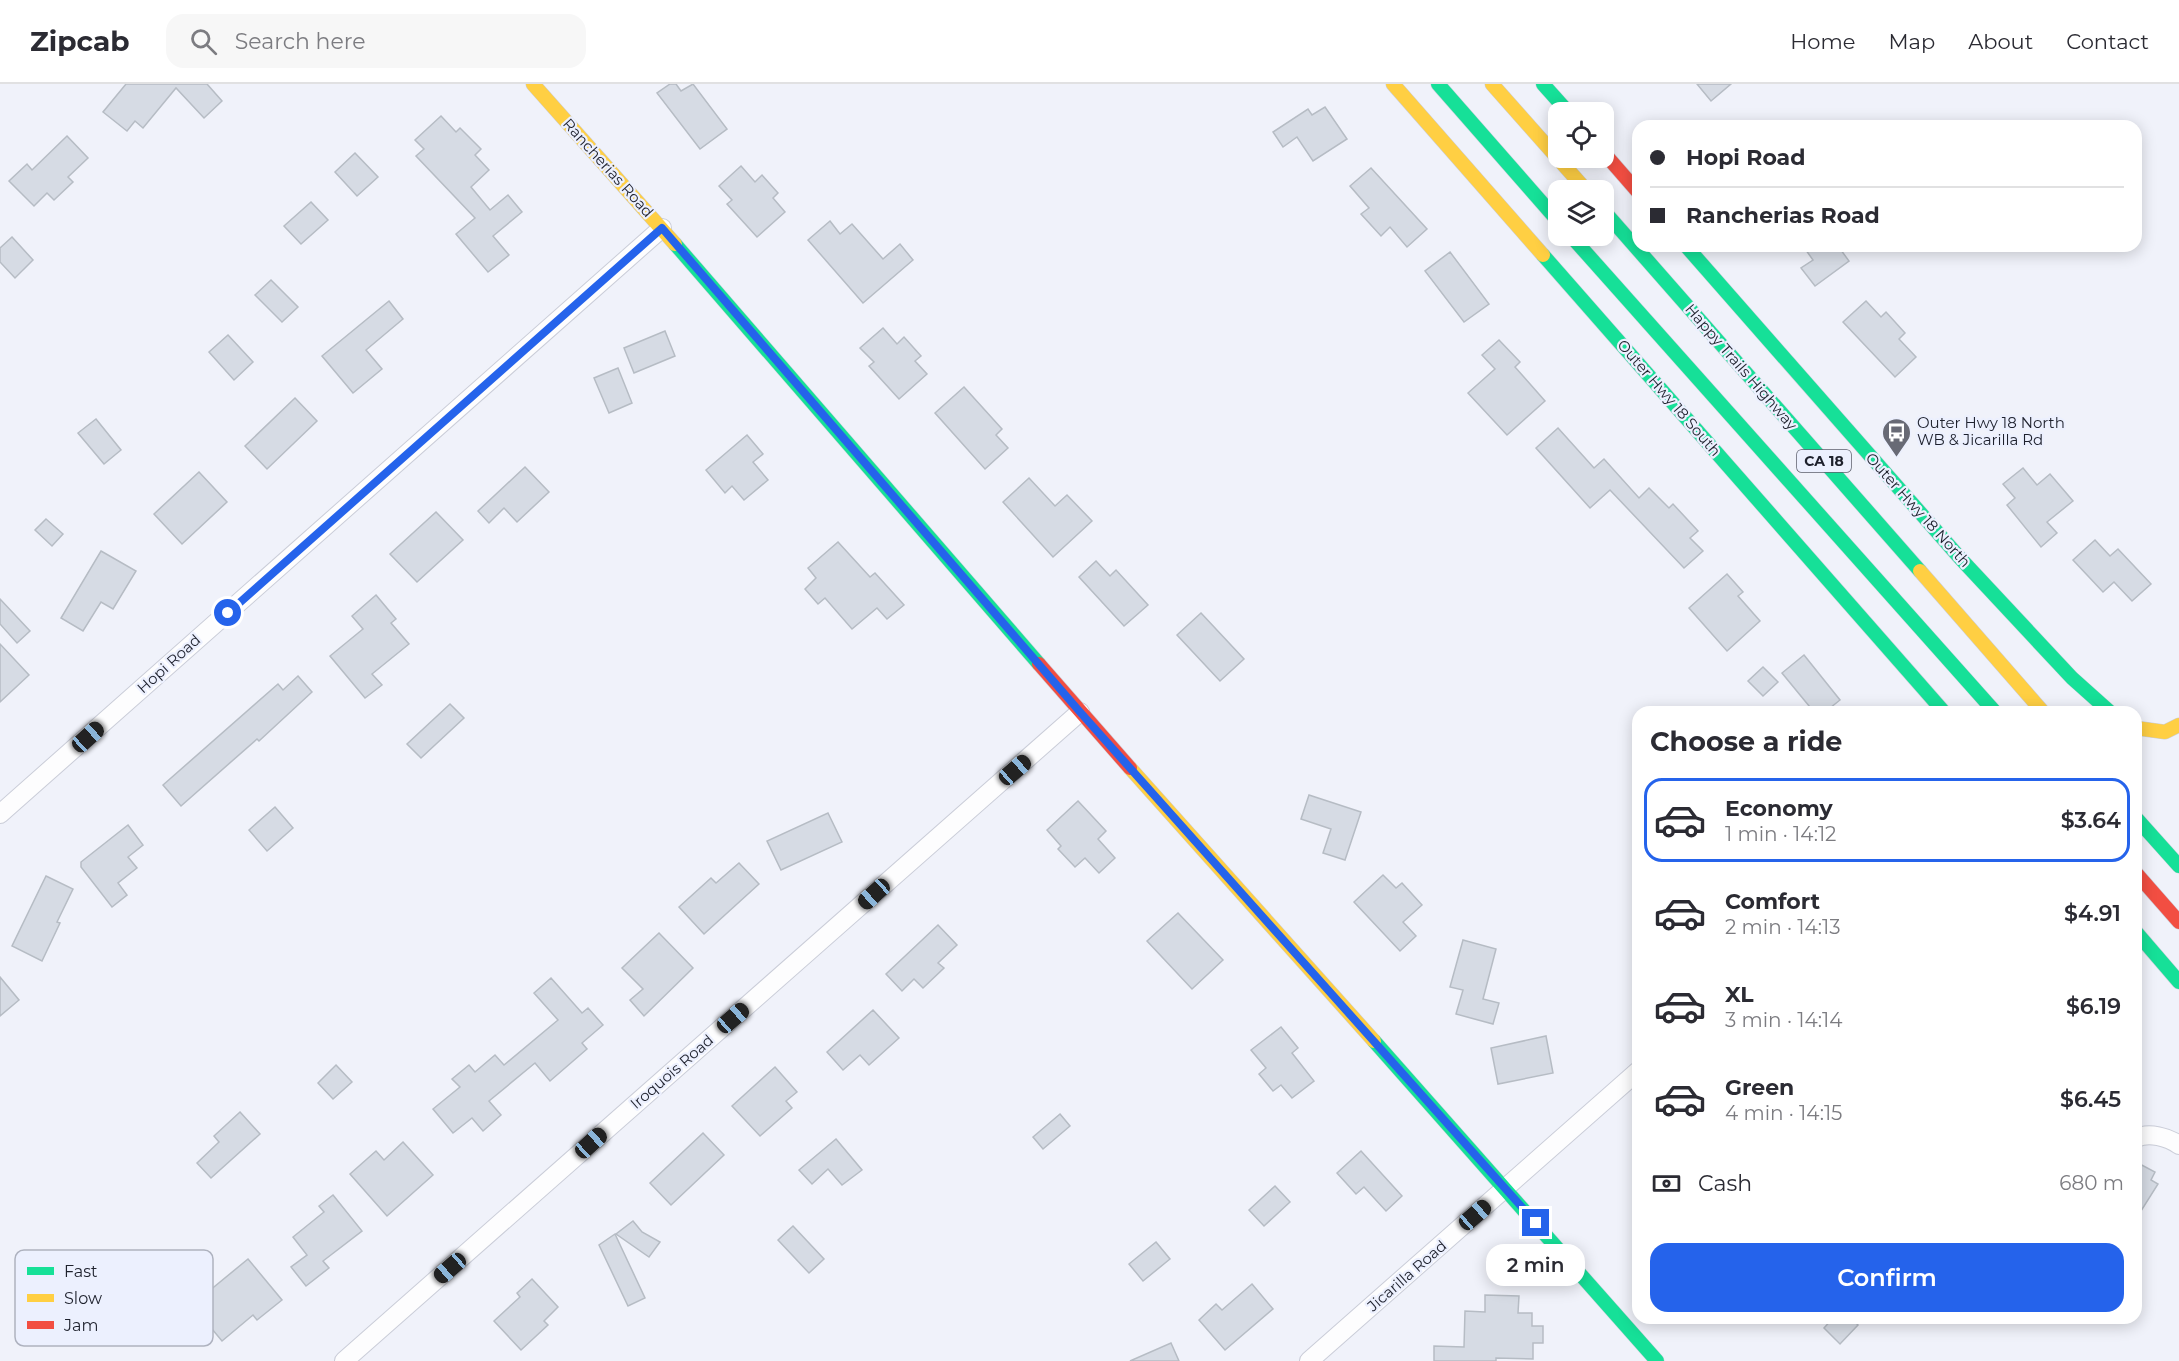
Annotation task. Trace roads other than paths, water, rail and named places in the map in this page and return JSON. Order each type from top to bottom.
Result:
[{"type":"street","name":"Rancherias Road","points":[[533,84],[662,228],[1080,712],[1506,1188],[1657,1361]]},
{"type":"street","name":"Outer Hwy 18 South","points":[[1393,84],[1939,706]]},
{"type":"street","points":[[1438,84],[1548,210]]},
{"type":"street","points":[[1492,84],[1577,180]]},
{"type":"street","points":[[1543,84],[1559,102]]},
{"type":"street","points":[[1614,164],[1632,185]]},
{"type":"street","name":"Happy Trails Highway","points":[[1614,222],[1632,243]]},
{"type":"street","name":"Hopi Road","points":[[0,814],[662,228]]},
{"type":"street","name":"CA 18","points":[[1580,246],[1990,706]]},
{"type":"street","name":"Happy Trails Highway","points":[[1640,252],[2038,706]]},
{"type":"street","name":"Outer Hwy 18 North","points":[[1691,252],[1960,558],[2072,678],[2103,706]]},
{"type":"street","name":"Iroquois Road","points":[[344,1361],[1080,712]]},
{"type":"street","points":[[2142,729],[2165,732],[2179,725]]},
{"type":"street","points":[[2142,825],[2179,866]]},
{"type":"street","points":[[2142,880],[2179,922]]},
{"type":"street","points":[[2142,940],[2179,982]]},
{"type":"street","name":"Jicarilla Road","points":[[1309,1361],[1632,1076]]},
{"type":"street","points":[[2142,1135],[2172,1140],[2179,1145]]},
{"type":"place","name":"Outer Hwy 18 North WB & Jicarilla Rd","points":[[1896,458]]}]
